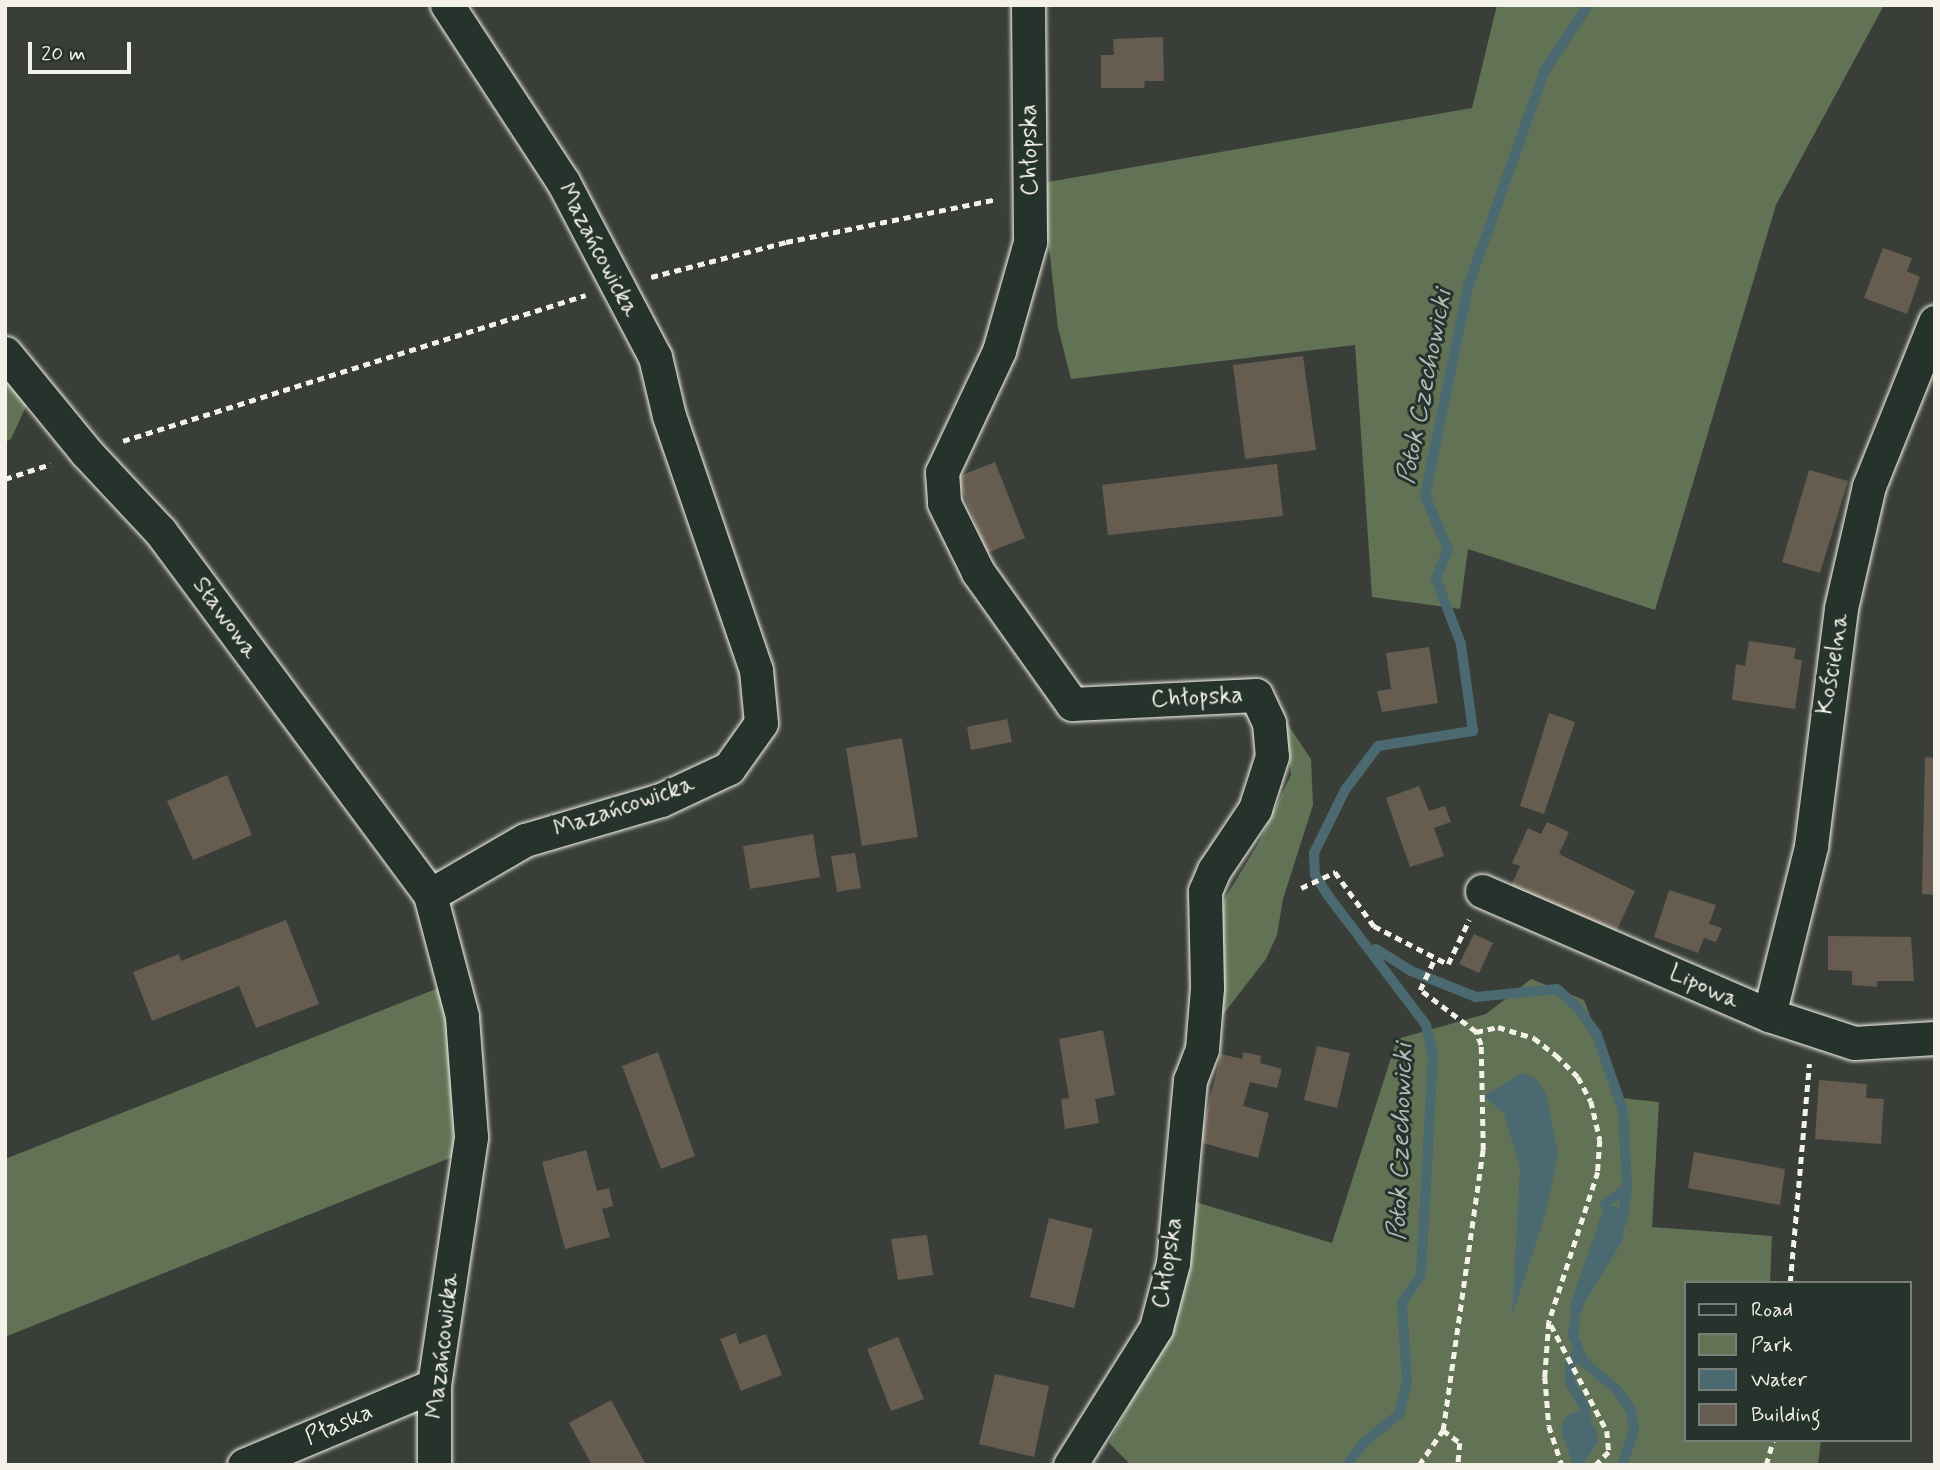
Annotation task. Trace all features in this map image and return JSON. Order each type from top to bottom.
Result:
[{"type":"street","name":"Mazańcowicka","points":[[434,1465],[434,1385],[471,1137],[462,1016],[430,895],[525,840],[661,800],[729,768],[761,723],[756,670],[669,416],[655,357],[563,182],[447,5]]},
{"type":"street","name":"Chłopska","points":[[1028,5],[1030,242],[999,351],[942,472],[944,503],[978,572],[1072,705],[1255,695],[1269,723],[1272,756],[1255,809],[1205,891],[1207,988],[1202,1049],[1190,1080],[1172,1263],[1156,1328],[1070,1465]]},
{"type":"street","name":"Kościelna","points":[[1769,1015],[1811,846],[1841,608],[1869,486],[1935,322]]},
{"type":"street","name":"Stawowa","points":[[5,353],[86,452],[160,531],[430,895]]},
{"type":"street","name":"Lipowa","points":[[1482,891],[1769,1015],[1812,1030],[1854,1043],[1935,1038]]},
{"type":"street","name":"Płaska","points":[[244,1465],[434,1385]]},
{"type":"path","points":[[5,479],[618,286],[786,242],[1030,192]]},
{"type":"path","points":[[1301,888],[1335,872],[1374,926],[1448,964],[1482,891]]},
{"type":"path","points":[[1419,1465],[1443,1430],[1483,1150],[1481,1045],[1476,1032],[1420,990],[1435,958]]},
{"type":"path","points":[[1476,1032],[1497,1027],[1534,1038],[1556,1055],[1578,1077],[1597,1127],[1598,1172],[1549,1322],[1545,1377],[1549,1426],[1562,1465]]},
{"type":"path","points":[[1790,1281],[1812,1030]]},
{"type":"path","points":[[1549,1322],[1606,1431],[1609,1452],[1596,1465]]},
{"type":"path","points":[[1443,1430],[1460,1443],[1458,1465]]},
{"type":"path","points":[[1766,1465],[1772,1442]]},
{"type":"green space","points":[[1497,5],[1884,5],[1776,205],[1655,610],[1468,549],[1460,609],[1372,597],[1355,345],[1071,379],[1058,328],[1042,183],[1472,108]]},
{"type":"green space","points":[[5,369],[29,400],[11,439],[5,442]]},
{"type":"green space","points":[[1286,722],[1311,759],[1313,805],[1283,899],[1277,935],[1266,959],[1218,1021],[1219,908],[1258,844],[1291,775]]},
{"type":"green space","points":[[1531,979],[1584,1000],[1621,1098],[1659,1102],[1652,1227],[1772,1236],[1770,1281],[1685,1281],[1685,1442],[1821,1442],[1818,1465],[1131,1465],[1109,1443],[1180,1308],[1189,1200],[1332,1243],[1397,1039],[1486,1014]]},
{"type":"green space","points":[[446,985],[460,1154],[5,1337],[5,1159]]},
{"type":"water","points":[[1523,1073],[1538,1080],[1547,1097],[1558,1155],[1546,1212],[1512,1316],[1520,1169],[1504,1113],[1483,1096]]},
{"type":"water","points":[[1605,1204],[1625,1210],[1623,1240],[1585,1302],[1573,1335],[1570,1305]]},
{"type":"water","points":[[1579,1411],[1596,1429],[1598,1442],[1582,1465],[1573,1465],[1561,1430],[1566,1416]]},
{"type":"building","points":[[1163,37],[1164,81],[1145,81],[1144,88],[1101,88],[1101,55],[1114,55],[1113,39]]},
{"type":"building","points":[[1883,248],[1912,258],[1907,271],[1920,277],[1907,314],[1864,298]]},
{"type":"building","points":[[1303,356],[1316,450],[1245,459],[1233,365]]},
{"type":"building","points":[[995,462],[1025,538],[987,553],[957,477]]},
{"type":"building","points":[[1277,464],[1283,516],[1108,535],[1102,485]]},
{"type":"building","points":[[1809,470],[1848,481],[1820,573],[1782,562]]},
{"type":"building","points":[[1749,641],[1796,648],[1794,659],[1802,660],[1795,709],[1732,700],[1736,664],[1745,666]]},
{"type":"building","points":[[1429,647],[1438,703],[1382,712],[1377,691],[1391,689],[1386,653]]},
{"type":"building","points":[[1549,713],[1575,722],[1544,814],[1520,806]]},
{"type":"building","points":[[1007,719],[1012,742],[971,750],[967,727]]},
{"type":"building","points":[[902,738],[918,837],[862,846],[846,748]]},
{"type":"building","points":[[1925,757],[1935,758],[1935,895],[1922,894]]},
{"type":"building","points":[[227,775],[252,835],[193,860],[167,801]]},
{"type":"building","points":[[1419,786],[1429,811],[1445,806],[1451,822],[1434,828],[1444,856],[1410,867],[1386,798]]},
{"type":"building","points":[[1547,822],[1569,832],[1559,854],[1635,891],[1614,936],[1510,888],[1520,866],[1512,863],[1528,828],[1541,834]]},
{"type":"building","points":[[813,834],[820,877],[750,889],[743,846]]},
{"type":"building","points":[[855,853],[861,888],[837,892],[831,856]]},
{"type":"building","points":[[1669,890],[1716,905],[1709,924],[1722,928],[1716,942],[1704,938],[1698,953],[1654,937]]},
{"type":"building","points":[[286,920],[319,1004],[256,1028],[239,986],[152,1021],[133,972],[179,954],[181,961]]},
{"type":"building","points":[[1474,934],[1493,943],[1479,973],[1459,964]]},
{"type":"building","points":[[1828,936],[1911,937],[1914,981],[1877,981],[1877,987],[1852,985],[1852,971],[1828,970]]},
{"type":"building","points":[[1103,1030],[1115,1095],[1095,1099],[1099,1123],[1065,1129],[1061,1099],[1069,1098],[1059,1039]]},
{"type":"building","points":[[1317,1046],[1350,1053],[1337,1108],[1304,1100]]},
{"type":"building","points":[[658,1052],[695,1156],[661,1169],[622,1066]]},
{"type":"building","points":[[1243,1052],[1261,1056],[1260,1063],[1282,1069],[1277,1088],[1250,1082],[1243,1106],[1269,1113],[1258,1158],[1199,1142],[1221,1054],[1242,1059]]},
{"type":"building","points":[[1819,1080],[1867,1084],[1866,1098],[1884,1099],[1881,1144],[1815,1139]]},
{"type":"building","points":[[586,1150],[597,1191],[609,1188],[613,1206],[602,1209],[610,1237],[565,1249],[542,1162]]},
{"type":"building","points":[[1694,1152],[1785,1169],[1780,1205],[1688,1188]]},
{"type":"building","points":[[1049,1218],[1093,1229],[1074,1308],[1030,1297]]},
{"type":"building","points":[[927,1235],[933,1275],[898,1280],[891,1239]]},
{"type":"building","points":[[736,1333],[739,1344],[766,1334],[782,1375],[741,1391],[720,1339]]},
{"type":"building","points":[[898,1337],[924,1399],[891,1411],[867,1349]]},
{"type":"building","points":[[995,1374],[1049,1386],[1034,1457],[979,1444]]},
{"type":"building","points":[[611,1400],[646,1465],[592,1465],[569,1423]]},
{"type":"waterway","name":"Potok Czechowicki","points":[[1347,1465],[1362,1444],[1399,1414],[1407,1382],[1402,1303],[1421,1275],[1433,1055],[1426,1025],[1315,875],[1314,853],[1345,790],[1378,746],[1473,731],[1461,644],[1436,579],[1448,549],[1425,496],[1468,287],[1545,70],[1588,5]]},
{"type":"waterway","points":[[1376,949],[1411,971],[1476,997],[1557,989],[1577,1007],[1597,1035],[1623,1111],[1627,1188],[1622,1222]]},
{"type":"waterway","points":[[1605,1204],[1627,1188]]},
{"type":"waterway","points":[[1575,1321],[1573,1335],[1583,1361],[1617,1390],[1631,1410],[1634,1430],[1622,1465]]},
{"type":"waterway","points":[[1578,1350],[1570,1366],[1570,1382],[1585,1408],[1587,1426]]}]
